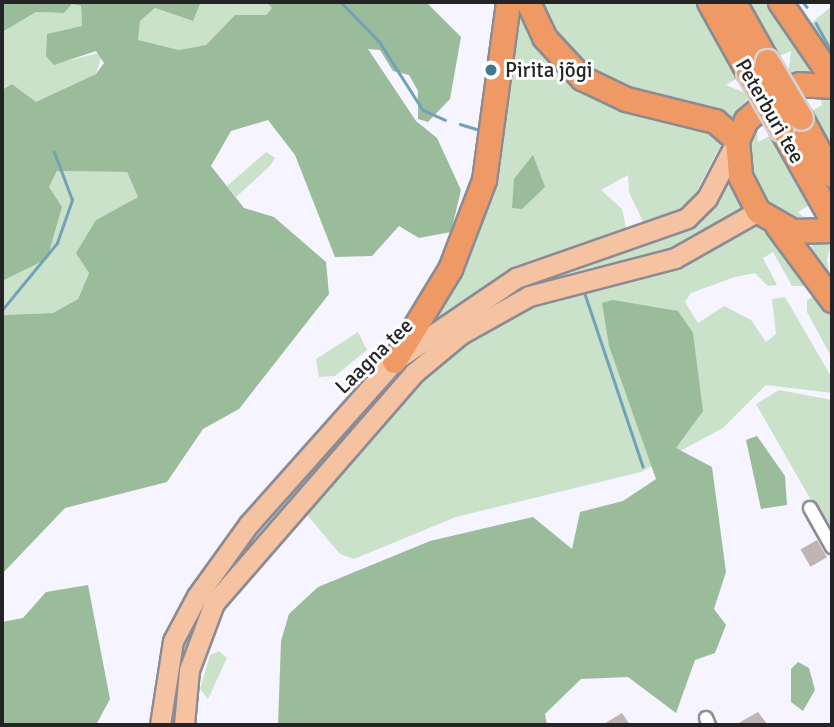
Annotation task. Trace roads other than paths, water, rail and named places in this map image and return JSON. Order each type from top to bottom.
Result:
[{"type":"highway","points":[[394,361],[450,269],[484,180],[508,2]]},
{"type":"highway","points":[[528,2],[544,37],[582,78],[626,99],[715,121],[737,141]]},
{"type":"highway","name":"Peterburi tee","points":[[709,2],[758,66],[791,123],[832,174]]},
{"type":"highway","name":"Peterburi tee","points":[[734,2],[758,66]]},
{"type":"highway","points":[[782,3],[832,78]]},
{"type":"highway","points":[[832,86],[799,84],[779,91],[746,120],[737,141],[740,176],[767,217],[832,300]]},
{"type":"highway","name":"Peterburi tee","points":[[791,123],[820,199],[832,220]]},
{"type":"highway","points":[[767,217],[792,231],[832,230]]},
{"type":"main road","name":"Laagna tee","points":[[160,725],[173,641],[197,596],[248,524],[394,361],[516,278],[687,218],[707,198],[737,141]]},
{"type":"main road","name":"Laagna tee","points":[[184,725],[189,670],[214,603],[414,373],[461,334],[529,296],[675,258],[767,217]]},
{"type":"street","points":[[810,508],[832,547]]},
{"type":"waterway","points":[[341,2],[379,41],[423,110],[445,120]]},
{"type":"waterway","points":[[803,2],[807,7]]},
{"type":"waterway","points":[[816,23],[832,52]]},
{"type":"waterway","points":[[460,124],[480,130]]},
{"type":"waterway","points":[[2,310],[57,243],[72,200],[54,152]]},
{"type":"waterway","points":[[585,294],[643,466]]},
{"type":"place","name":"Pirita jõgi","points":[[491,70]]}]
